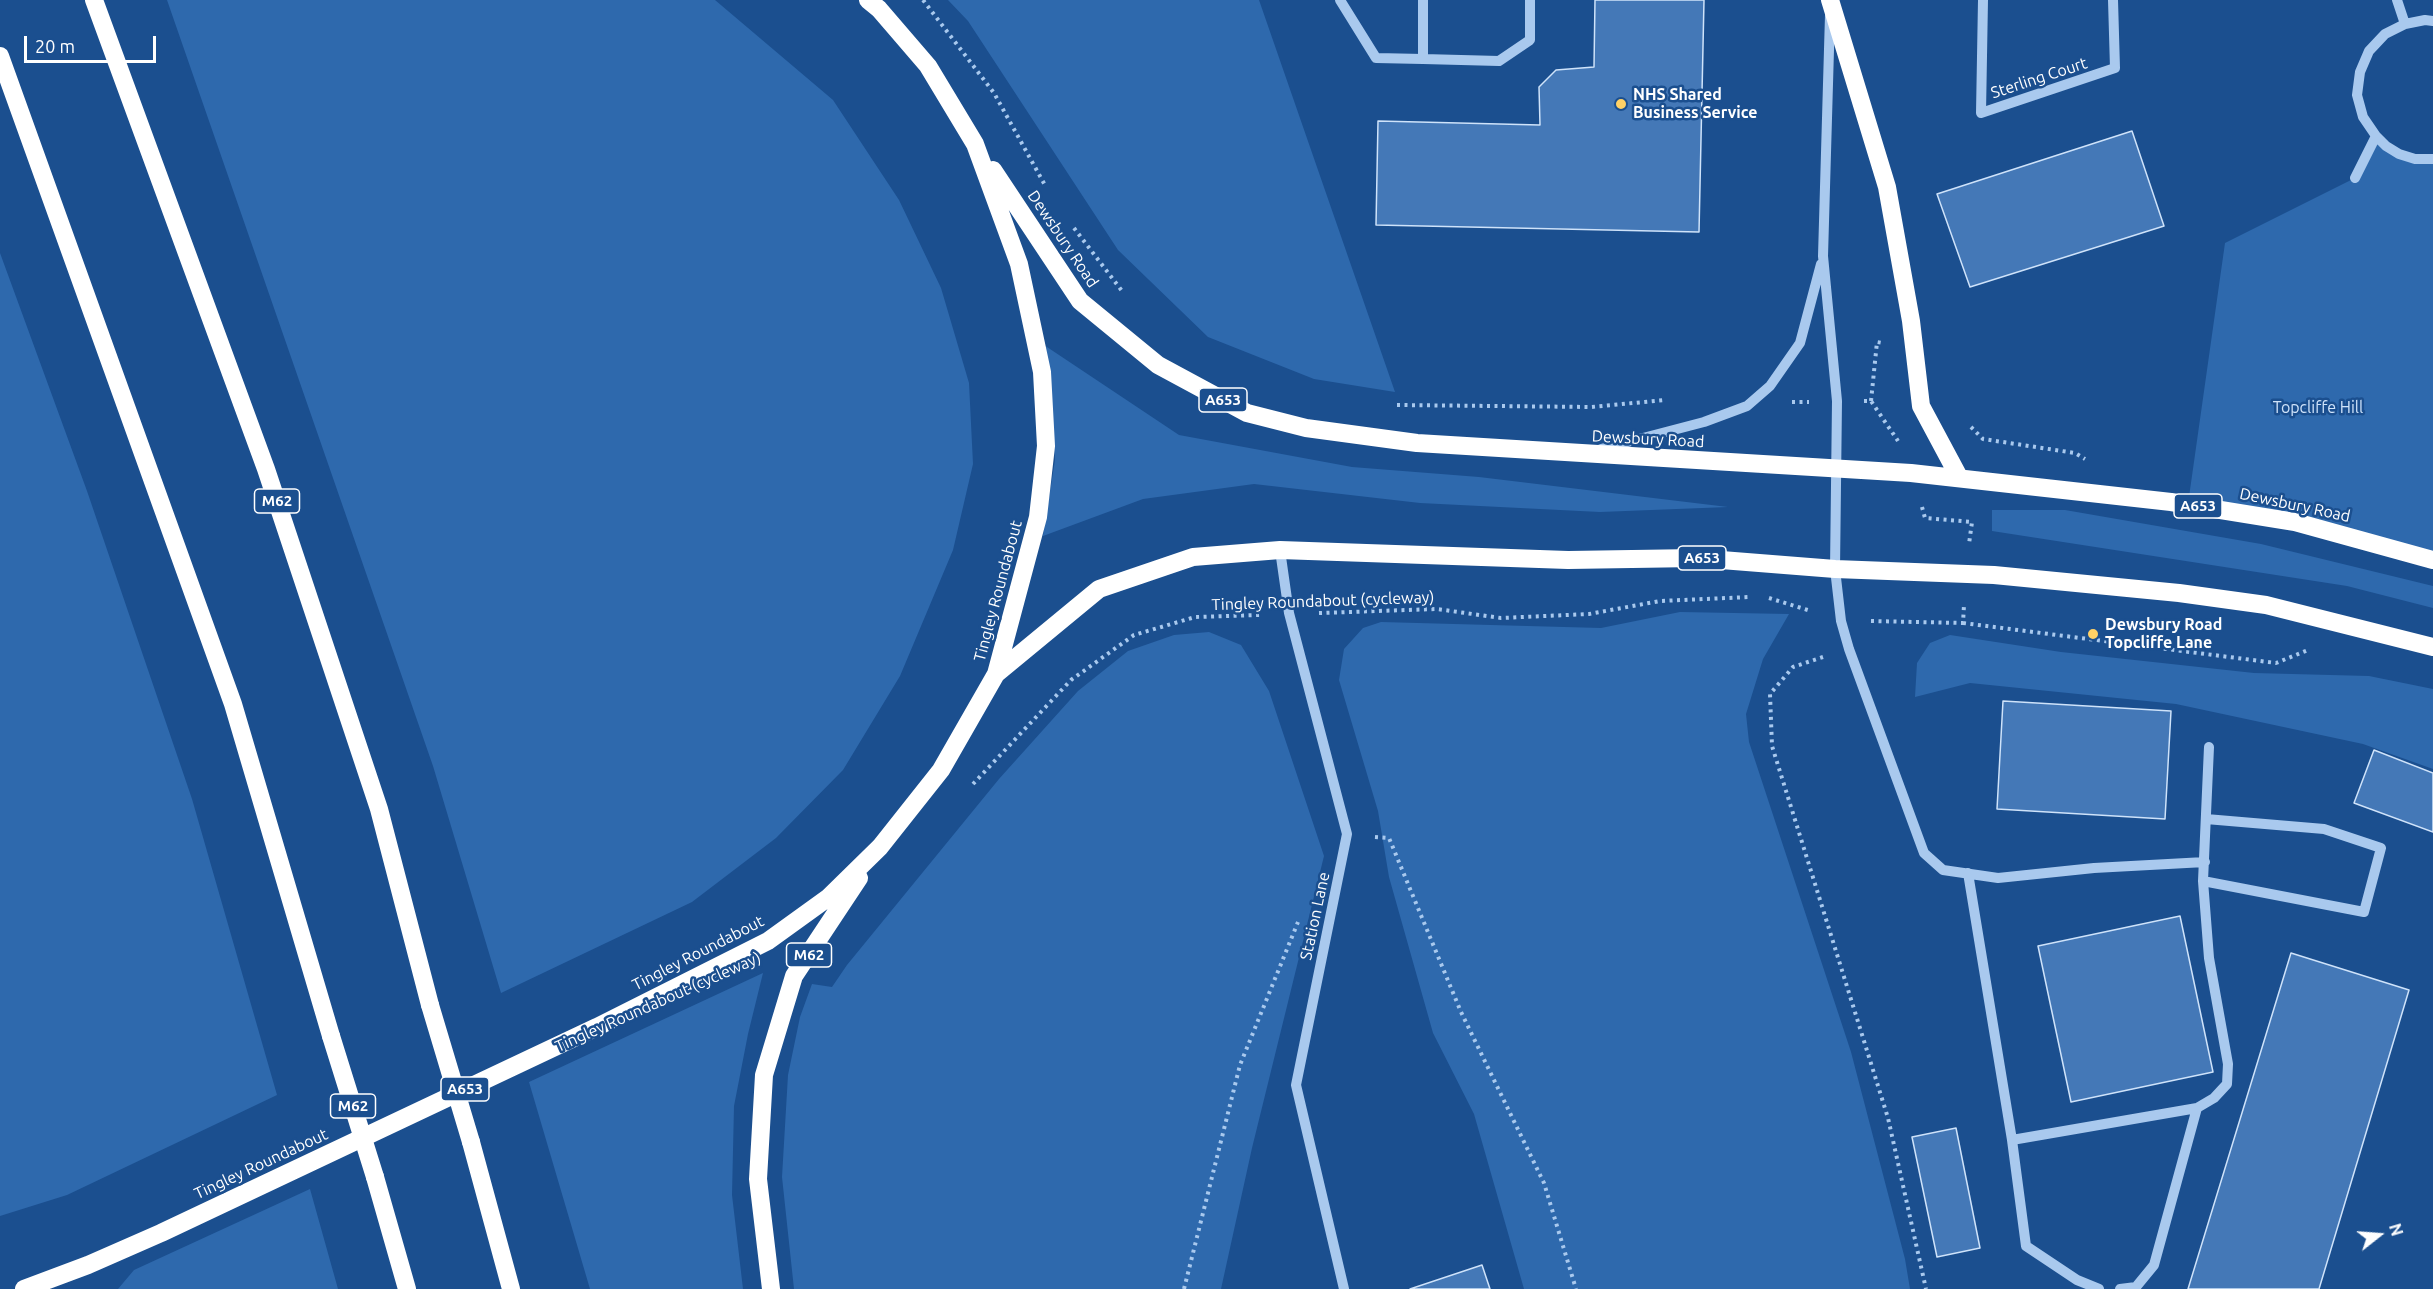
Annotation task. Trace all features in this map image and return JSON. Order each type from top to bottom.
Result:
[{"type":"highway","name":"Tingley Roundabout","points":[[24,1289],[88,1265],[162,1233],[576,1037],[768,941],[829,897],[880,847],[941,770],[996,674],[1038,517],[1046,446],[1042,372],[1019,264],[975,144],[928,66],[879,9],[868,0]]},
{"type":"highway","points":[[1830,0],[1887,187],[1911,321],[1912,346],[1921,406],[1959,477]]},
{"type":"highway","name":"M62","points":[[95,3],[282,514],[379,809],[430,1005],[471,1142],[511,1289]]},
{"type":"highway","name":"M62","points":[[0,56],[233,704],[407,1289]]},
{"type":"highway","name":"Dewsbury Road","points":[[975,144],[1080,301],[1158,366],[1247,413],[1306,428],[1417,443],[1911,473],[2180,503],[2295,522],[2433,560]]},
{"type":"highway","name":"A653","points":[[996,674],[1099,589],[1193,557],[1280,550],[1568,560],[1696,558],[1835,569],[1965,574],[2179,593],[2266,605],[2433,647]]},
{"type":"highway","name":"M62","points":[[771,1289],[758,1179],[764,1075],[794,976],[880,847]]},
{"type":"street","points":[[1340,0],[1376,58],[1499,61],[1530,40],[1530,0]]},
{"type":"street","points":[[1423,0],[1423,59]]},
{"type":"street","points":[[1830,0],[1823,256],[1837,401],[1835,569],[1841,621],[1849,649],[1924,853],[1943,870],[1998,878],[2094,868],[2205,862]]},
{"type":"street","name":"Sterling Court","points":[[1983,0],[1981,113],[2115,68],[2113,0]]},
{"type":"street","points":[[2397,0],[2405,24]]},
{"type":"street","points":[[2433,21],[2425,20],[2405,24],[2385,34],[2369,51],[2360,72],[2358,95],[2363,117],[2386,146],[2415,159],[2433,159]]},
{"type":"street","points":[[2355,178],[2376,136]]},
{"type":"street","points":[[1580,454],[1704,422],[1747,406],[1770,386],[1800,343],[1823,256]]},
{"type":"street","name":"Station Lane","points":[[1280,550],[1289,614],[1347,834],[1296,1085],[1344,1289]]},
{"type":"street","points":[[2012,1140],[2197,1108],[2214,1098],[2227,1084],[2228,1064],[2209,958],[2203,881],[2209,747]]},
{"type":"street","points":[[2203,881],[2364,912],[2381,848],[2324,829],[2206,819]]},
{"type":"street","points":[[1968,873],[2012,1140],[2026,1246],[2077,1280],[2099,1289]]},
{"type":"street","points":[[2120,1289],[2136,1287],[2154,1265],[2197,1108]]},
{"type":"path","points":[[923,0],[994,93],[1051,196]]},
{"type":"path","points":[[1071,225],[1129,299]]},
{"type":"path","points":[[1912,346],[1877,342],[1871,400],[1897,440],[1911,473],[1925,518],[1972,522],[1965,574],[1963,623]]},
{"type":"path","points":[[1770,386],[1789,402],[1871,400]]},
{"type":"path","points":[[1391,405],[1591,407],[1667,400]]},
{"type":"path","points":[[1965,423],[1983,439],[2075,453],[2086,459]]},
{"type":"path","name":"Tingley Roundabout (cycleway)","points":[[969,788],[1071,680],[1134,635],[1195,617],[1437,609],[1501,618],[1588,614],[1660,601],[1753,597]]},
{"type":"path","points":[[1764,597],[1841,621],[1963,623],[2276,663],[2361,629]]},
{"type":"path","points":[[1849,649],[1792,666],[1770,694],[1772,746],[1888,1118],[1926,1289]]},
{"type":"path","points":[[1347,834],[1389,838],[1461,1012],[1544,1183],[1576,1289]]},
{"type":"path","points":[[1184,1289],[1240,1065],[1302,911]]},
{"type":"green space","points":[[167,0],[715,0],[833,100],[899,200],[941,288],[969,383],[973,464],[953,550],[900,676],[843,770],[776,838],[692,902],[501,993],[433,766]]},
{"type":"green space","points":[[948,0],[1259,0],[1395,392],[1314,379],[1208,337],[1118,250],[968,21]]},
{"type":"green space","name":"Topcliffe Hill","points":[[2376,136],[2386,146],[2433,159],[2433,560],[2188,504],[2225,243],[2355,178]]},
{"type":"green space","points":[[0,253],[87,491],[192,799],[277,1095],[67,1195],[0,1216]]},
{"type":"green space","points":[[1041,343],[1179,435],[1352,467],[1479,477],[1728,507],[1600,512],[1420,503],[1254,484],[1143,499],[1043,536],[1055,460],[1050,374]]},
{"type":"green space","points":[[1992,510],[2065,510],[2261,544],[2433,586],[2433,608],[2347,586],[1992,531]]},
{"type":"green space","points":[[1680,612],[1789,614],[1763,659],[1746,714],[1749,742],[1851,1052],[1905,1259],[1910,1289],[1524,1289],[1474,1114],[1433,1033],[1389,877],[1378,811],[1339,680],[1344,649],[1363,628],[1381,622],[1601,628]]},
{"type":"green space","points":[[1209,632],[1241,645],[1269,691],[1324,856],[1252,1148],[1221,1289],[794,1289],[782,1177],[788,1075],[800,1017],[812,984],[832,987],[847,965],[999,779],[1078,691],[1128,651],[1174,635]]},
{"type":"green space","points":[[1950,635],[2061,652],[2254,673],[2369,676],[2433,689],[2433,769],[2363,744],[2176,704],[1970,683],[1915,697],[1917,663],[1930,643]]},
{"type":"green space","points":[[763,973],[734,1106],[732,1195],[743,1289],[590,1289],[529,1082]]},
{"type":"green space","points":[[310,1189],[338,1289],[118,1289],[134,1270]]},
{"type":"building","name":"NHS Shared Business Service","points":[[1595,0],[1704,0],[1699,232],[1376,225],[1378,121],[1540,125],[1539,87],[1556,70],[1594,67]]},
{"type":"building","points":[[2132,131],[2164,226],[1970,287],[1937,194]]},
{"type":"building","points":[[2003,701],[2171,711],[2165,819],[1997,809]]},
{"type":"building","points":[[2374,750],[2433,773],[2433,832],[2354,803]]},
{"type":"building","points":[[2180,916],[2213,1072],[2071,1102],[2038,946]]},
{"type":"building","points":[[2291,953],[2409,990],[2319,1289],[2188,1289]]},
{"type":"building","points":[[1956,1128],[1980,1248],[1937,1257],[1912,1137]]},
{"type":"building","points":[[1482,1265],[1490,1289],[1410,1289]]},
{"type":"place","name":"NHS Shared Business Service","points":[[1621,104]]},
{"type":"place","name":"Dewsbury Road Topcliffe Lane","points":[[2093,634]]}]
